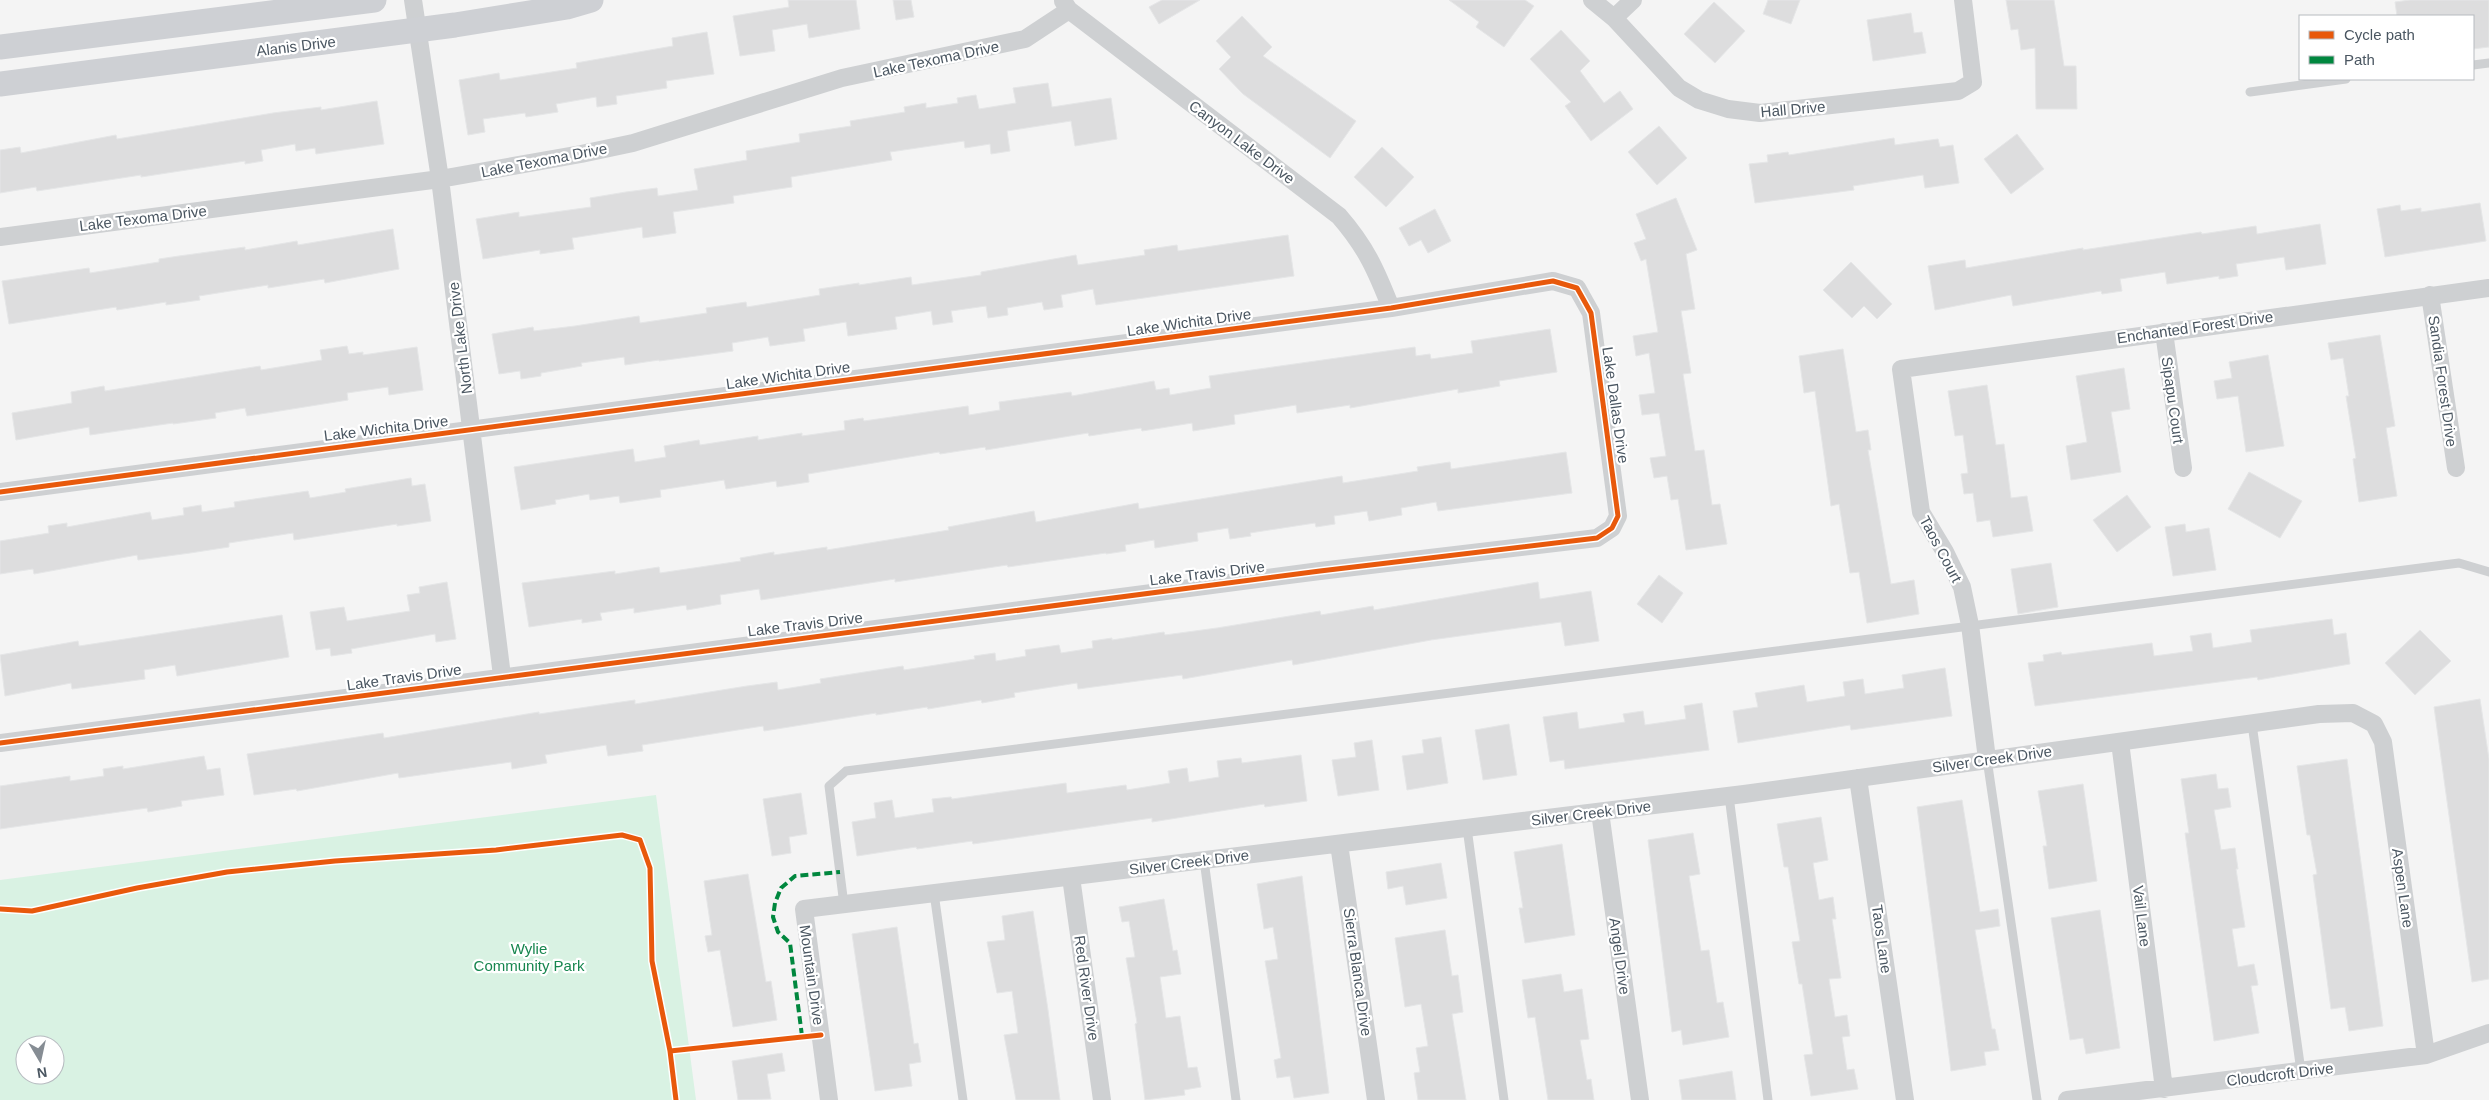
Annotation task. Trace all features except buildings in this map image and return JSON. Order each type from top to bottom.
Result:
[{"type":"main road","points":[[0,47],[374,0]]},
{"type":"main road","name":"Alanis Drive","points":[[0,84],[418,30],[567,7],[591,0]]},
{"type":"street","name":"North Lake Drive","points":[[413,0],[440,179],[502,676]]},
{"type":"street","name":"Hall Drive","points":[[1592,0],[1614,18],[1679,88],[1699,100],[1728,109],[1769,112],[1958,91],[1973,82],[1963,0]]},
{"type":"street","points":[[1614,18],[1633,0]]},
{"type":"street","name":"Lake Texoma Drive","points":[[0,237],[440,179],[633,143],[842,78],[1000,46],[1025,39],[1066,5]]},
{"type":"street","name":"Canyon Lake Drive","points":[[1066,5],[1339,216],[1357,236],[1370,256],[1391,308]]},
{"type":"street","name":"Lake Wichita Drive","points":[[0,492],[1391,308],[1553,281],[1577,288]]},
{"type":"street","name":"Lake Dallas Drive","points":[[1577,288],[1591,313],[1618,504],[1618,516],[1612,528]]},
{"type":"street","name":"Enchanted Forest Drive","points":[[1901,369],[2430,294],[2489,288]]},
{"type":"street","name":"Sandia Forest Drive","points":[[2430,294],[2456,468]]},
{"type":"street","name":"Sipapu Court","points":[[2164,332],[2183,468]]},
{"type":"street","name":"Taos Court","points":[[1901,369],[1921,512],[1945,552],[1962,587],[1970,625],[1987,759]]},
{"type":"street","name":"Lake Travis Drive","points":[[0,743],[502,676],[1320,571],[1597,538],[1612,528]]},
{"type":"street","name":"Silver Creek Drive","points":[[804,910],[1729,796],[2319,714],[2353,713],[2374,724]]},
{"type":"street","name":"Aspen Lane","points":[[2374,724],[2383,742],[2426,1055]]},
{"type":"street","name":"Vail Lane","points":[[2120,742],[2164,1089]]},
{"type":"street","name":"Taos Lane","points":[[1858,778],[1905,1100]]},
{"type":"street","name":"Angel Drive","points":[[1600,812],[1640,1100]]},
{"type":"street","name":"Sierra Blanca Drive","points":[[1339,844],[1376,1100]]},
{"type":"street","name":"Red River Drive","points":[[1071,877],[1102,1100]]},
{"type":"street","name":"Mountain Drive","points":[[804,910],[829,1100]]},
{"type":"street","name":"Cloudcroft Drive","points":[[2068,1100],[2426,1055],[2489,1032]]},
{"type":"lane","points":[[2474,65],[2489,62]]},
{"type":"lane","points":[[2250,92],[2339,80]]},
{"type":"lane","points":[[844,905],[829,786],[846,771],[2459,563],[2489,572]]},
{"type":"lane","points":[[2252,724],[2301,1071]]},
{"type":"lane","points":[[1987,759],[2037,1100]]},
{"type":"lane","points":[[1729,796],[1768,1100]]},
{"type":"lane","points":[[1467,828],[1504,1100]]},
{"type":"lane","points":[[1204,860],[1236,1100]]},
{"type":"lane","points":[[934,894],[963,1100]]},
{"type":"green space","name":"Wylie Community Park","points":[[656,795],[696,1100],[0,1100],[0,880]]},
{"type":"marked path","points":[[802,1036],[790,943],[778,932],[773,917],[775,903],[781,888],[795,876],[840,872]]},
{"type":"cycle path","points":[[0,492],[1391,308],[1553,281],[1577,288],[1591,313],[1618,516],[1612,528],[1597,538],[1320,571],[0,743]]},
{"type":"cycle path","points":[[0,909],[32,911],[137,888],[227,872],[335,861],[496,850],[622,835],[640,840],[650,868],[652,961],[670,1051],[676,1100]]},
{"type":"cycle path","points":[[670,1051],[821,1035]]}]
